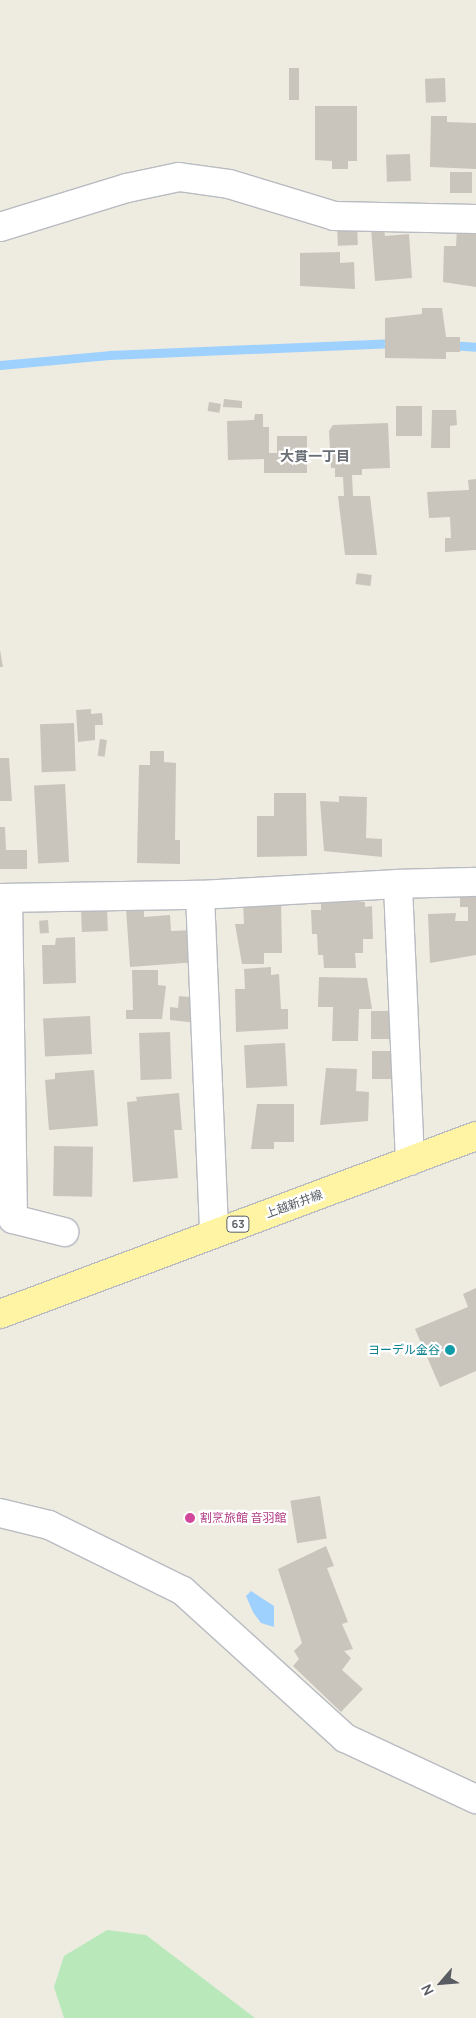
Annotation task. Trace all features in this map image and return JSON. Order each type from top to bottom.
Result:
[{"type":"main road","name":"上越新井線","points":[[0,1314],[476,1136]]},
{"type":"street","points":[[0,227],[127,188],[179,178],[229,184],[289,206],[334,216],[476,219]]},
{"type":"street","points":[[64,1232],[14,1219],[4,898],[200,895],[398,884],[476,882]]},
{"type":"street","points":[[398,884],[410,1161]]},
{"type":"street","points":[[200,895],[214,1233]]},
{"type":"street","points":[[0,1514],[49,1525],[183,1591],[345,1738],[476,1800]]},
{"type":"green space","points":[[107,1930],[146,1935],[255,2018],[64,2018],[54,1987],[64,1956]]},
{"type":"water","points":[[251,1591],[274,1606],[274,1627],[261,1623],[253,1612],[246,1596]]},
{"type":"building","points":[[289,68],[299,68],[299,100],[289,100]]},
{"type":"building","points":[[445,78],[446,102],[426,103],[425,79]]},
{"type":"building","points":[[315,106],[357,106],[357,161],[348,161],[348,169],[332,169],[332,161],[315,160]]},
{"type":"building","points":[[431,116],[447,116],[447,122],[476,123],[476,169],[430,167]]},
{"type":"building","points":[[410,154],[411,181],[387,182],[386,155]]},
{"type":"building","points":[[450,172],[472,172],[472,193],[450,193]]},
{"type":"building","points":[[357,221],[358,245],[338,246],[337,222]]},
{"type":"building","points":[[371,228],[384,228],[385,236],[409,234],[412,278],[375,281]]},
{"type":"building","points":[[457,228],[476,228],[476,287],[443,282],[444,246],[456,246]]},
{"type":"building","points":[[340,252],[340,263],[354,262],[355,289],[300,286],[300,253]]},
{"type":"building","points":[[422,308],[442,308],[446,337],[460,337],[460,352],[446,352],[446,359],[385,358],[385,318],[422,314]]},
{"type":"building","points":[[224,399],[242,401],[242,408],[223,407]]},
{"type":"building","points":[[209,402],[221,404],[219,413],[208,411]]},
{"type":"building","points":[[396,406],[422,406],[422,436],[396,436]]},
{"type":"building","points":[[432,410],[456,410],[457,425],[450,426],[450,448],[431,448]]},
{"type":"building","points":[[255,414],[263,414],[263,427],[269,427],[269,453],[277,453],[277,436],[307,436],[307,473],[264,473],[264,459],[228,460],[227,421],[254,420]]},
{"type":"building","points":[[388,423],[390,468],[362,469],[362,475],[352,475],[353,496],[370,496],[377,555],[345,555],[338,496],[344,496],[343,477],[335,477],[335,468],[331,468],[329,431],[333,425]]},
{"type":"building","points":[[476,479],[476,550],[445,552],[445,538],[451,538],[450,517],[429,518],[427,492],[469,490],[468,480]]},
{"type":"building","points":[[357,573],[372,575],[370,586],[355,584]]},
{"type":"building","points":[[0,650],[3,667],[0,667]]},
{"type":"building","points":[[91,709],[91,714],[102,713],[103,725],[95,725],[95,740],[78,742],[76,710]]},
{"type":"building","points":[[74,723],[76,771],[42,772],[40,724]]},
{"type":"building","points":[[100,739],[107,740],[105,757],[98,756]]},
{"type":"building","points":[[150,751],[164,751],[164,762],[176,763],[175,840],[180,840],[180,864],[137,863],[139,765],[150,765]]},
{"type":"building","points":[[0,758],[9,758],[12,801],[0,801]]},
{"type":"building","points":[[65,784],[69,862],[38,864],[34,786]]},
{"type":"building","points":[[274,793],[306,793],[307,856],[257,857],[257,816],[274,816]]},
{"type":"building","points":[[339,796],[367,797],[366,838],[382,839],[382,857],[324,851],[320,801],[339,802]]},
{"type":"building","points":[[0,827],[5,827],[6,850],[27,850],[27,869],[0,869]]},
{"type":"building","points":[[476,895],[476,955],[430,963],[428,914],[456,913],[455,921],[468,921],[468,907],[460,907],[460,896]]},
{"type":"building","points":[[321,900],[365,902],[365,907],[372,906],[373,939],[363,939],[363,953],[355,953],[356,968],[324,968],[323,955],[318,955],[317,934],[312,934],[311,910],[321,910]]},
{"type":"building","points":[[281,901],[282,953],[264,953],[264,964],[242,964],[235,924],[244,924],[243,902]]},
{"type":"building","points":[[107,907],[108,931],[82,932],[81,908]]},
{"type":"building","points":[[144,907],[144,917],[170,915],[171,931],[195,930],[197,962],[130,967],[126,908]]},
{"type":"building","points":[[48,920],[49,933],[40,934],[39,921]]},
{"type":"building","points":[[75,937],[76,983],[43,984],[42,945],[55,945],[56,938]]},
{"type":"building","points":[[271,967],[271,975],[279,974],[281,1009],[288,1009],[288,1029],[236,1032],[235,989],[245,989],[244,969]]},
{"type":"building","points":[[132,970],[158,970],[158,985],[166,986],[162,1019],[126,1019],[126,1010],[133,1010]]},
{"type":"building","points":[[319,977],[367,978],[372,1009],[359,1009],[358,1041],[332,1041],[333,1007],[318,1007]]},
{"type":"building","points":[[179,996],[199,998],[197,1023],[170,1020],[170,1007],[178,1008]]},
{"type":"building","points":[[371,1011],[397,1011],[397,1039],[371,1039]]},
{"type":"building","points":[[90,1016],[92,1054],[45,1056],[43,1018]]},
{"type":"building","points":[[170,1032],[172,1079],[141,1080],[139,1033]]},
{"type":"building","points":[[285,1043],[287,1086],[246,1088],[244,1045]]},
{"type":"building","points":[[372,1051],[396,1051],[396,1079],[372,1079]]},
{"type":"building","points":[[326,1068],[357,1069],[356,1091],[369,1092],[368,1121],[320,1125]]},
{"type":"building","points":[[94,1070],[98,1126],[49,1130],[45,1080],[55,1079],[55,1073]]},
{"type":"building","points":[[179,1093],[182,1130],[174,1130],[178,1178],[133,1182],[127,1102],[137,1101],[136,1097]]},
{"type":"building","points":[[257,1104],[294,1104],[294,1142],[274,1142],[274,1149],[251,1149]]},
{"type":"building","points":[[54,1146],[93,1147],[92,1197],[53,1196]]},
{"type":"building","name":"ヨーデル金谷","points":[[476,1288],[476,1371],[440,1387],[415,1329],[468,1307],[463,1294]]},
{"type":"building","points":[[320,1496],[327,1538],[297,1543],[290,1501]]},
{"type":"building","points":[[326,1546],[334,1566],[327,1568],[348,1622],[342,1624],[353,1649],[344,1651],[351,1658],[342,1670],[363,1689],[341,1712],[293,1666],[299,1659],[294,1651],[302,1643],[278,1569]]},
{"type":"waterway","points":[[0,365],[109,355],[396,343]]},
{"type":"waterway","points":[[449,345],[476,347]]},
{"type":"place","name":"ヨーデル金谷","points":[[450,1350]]},
{"type":"place","name":"割烹旅館 音羽館","points":[[190,1518]]},
{"type":"district","name":"大貫一丁目","points":[[315,456]]}]
